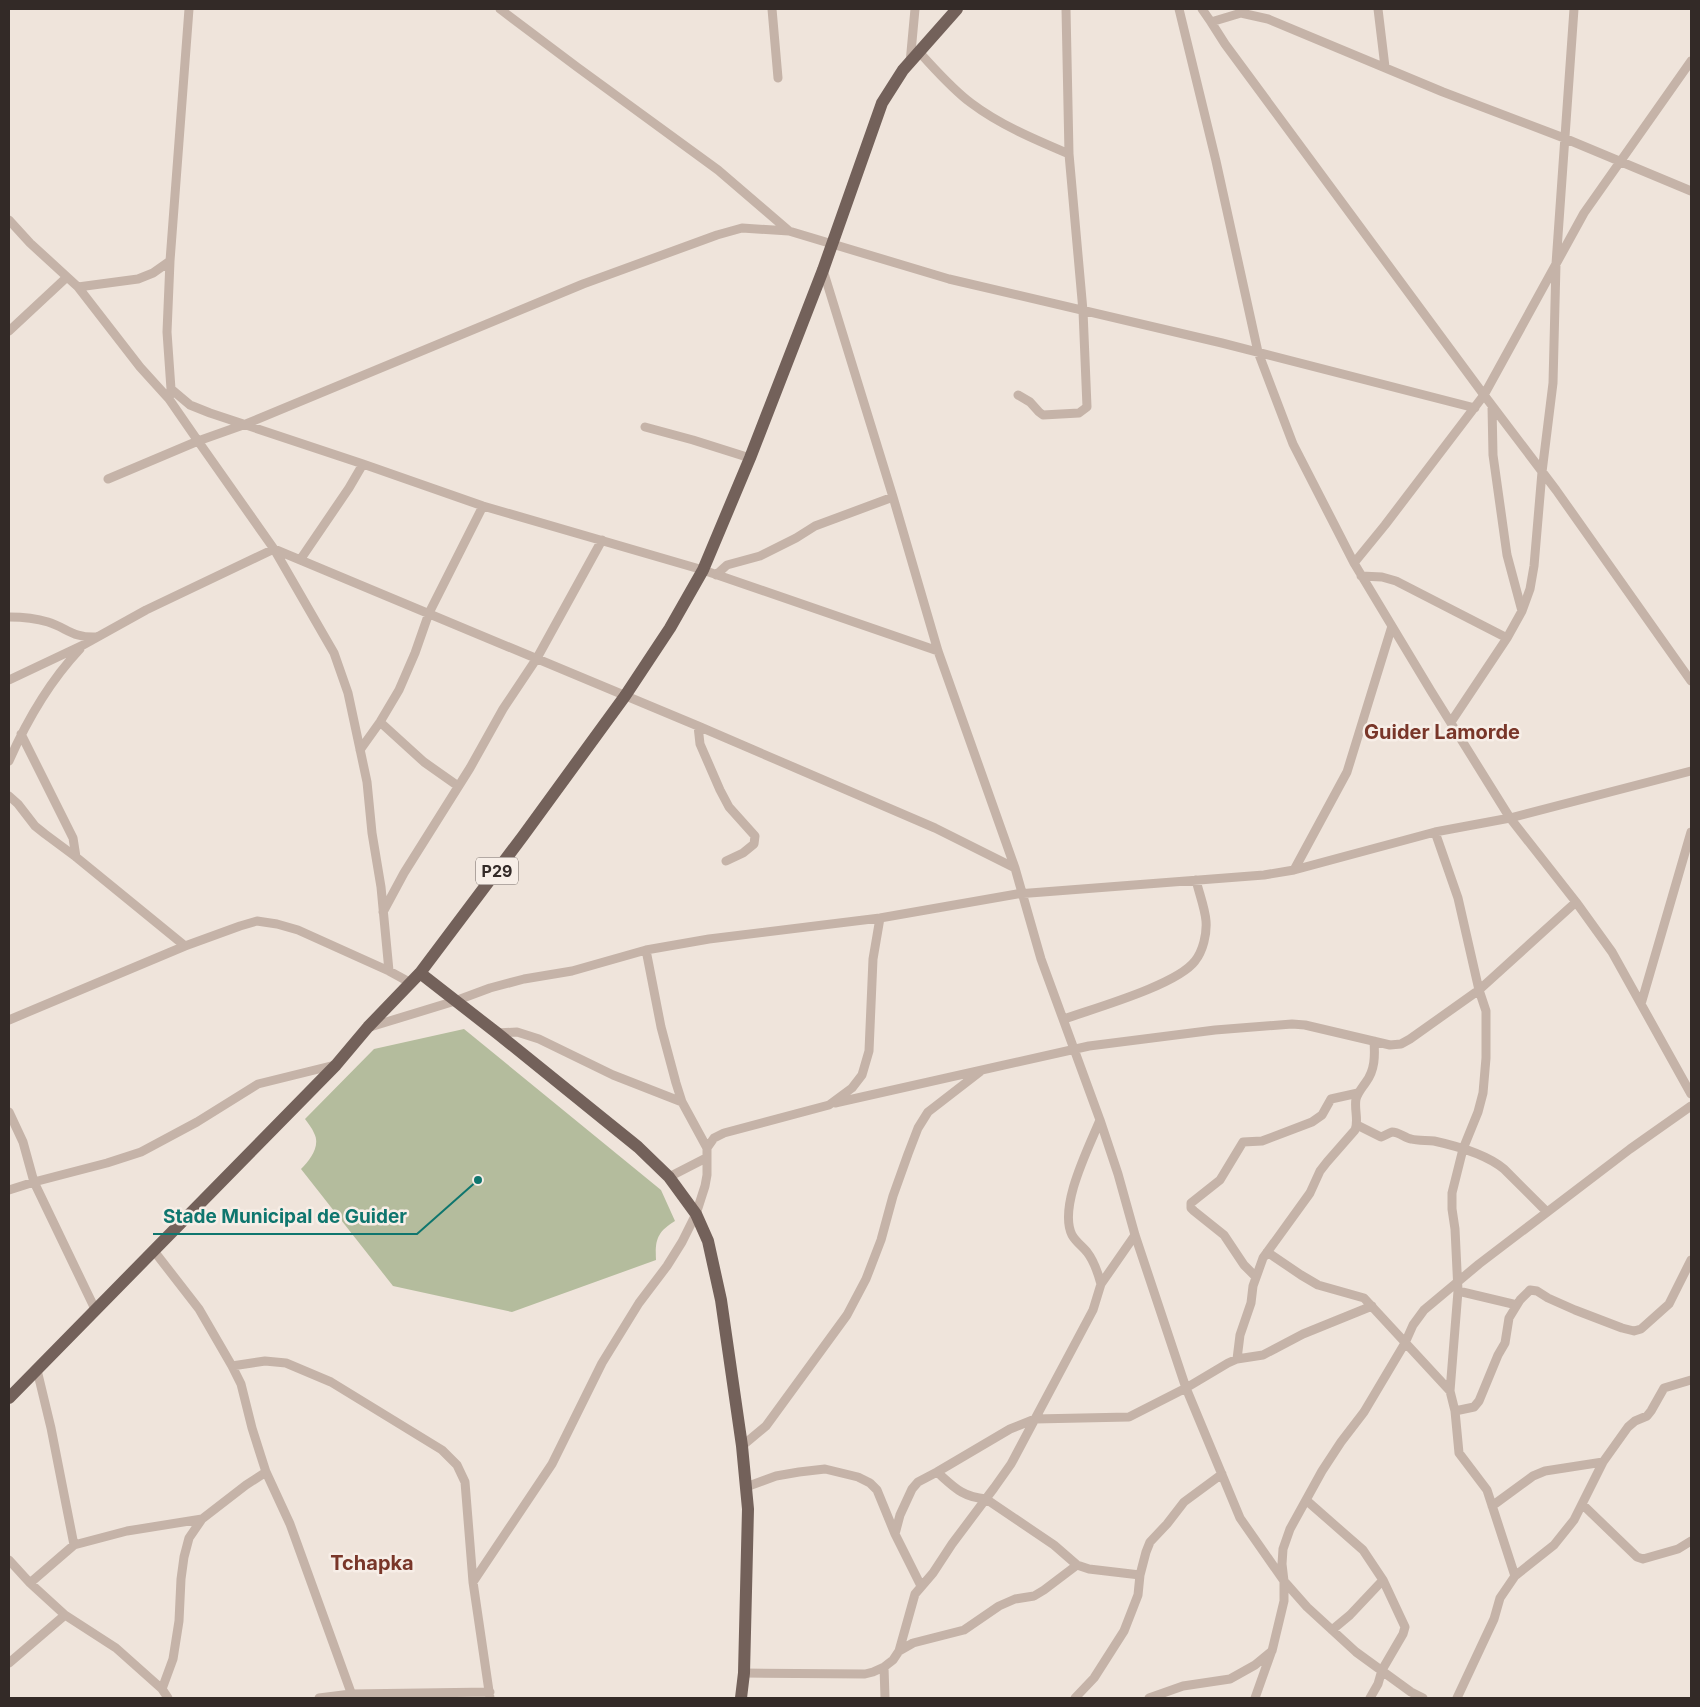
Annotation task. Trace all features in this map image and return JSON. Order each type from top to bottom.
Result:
[{"type":"main road","name":"P29","points":[[420,974],[625,696],[670,628],[703,570],[750,458],[823,270],[882,103],[946,14],[957,9]]},
{"type":"main road","points":[[9,1398],[336,1065],[368,1027],[420,974],[497,1033],[638,1147],[669,1177],[696,1214],[708,1241],[721,1300],[742,1446],[748,1509],[744,1673],[741,1698]]},
{"type":"street","points":[[169,399],[171,389],[167,332],[170,261],[189,9]]},
{"type":"street","points":[[500,9],[718,170],[789,231]]},
{"type":"street","points":[[772,9],[778,78]]},
{"type":"street","points":[[910,63],[915,9]]},
{"type":"street","points":[[1018,396],[1030,402],[1042,415],[1079,413],[1084,411],[1087,406],[1083,311],[1069,154],[1066,9]]},
{"type":"street","points":[[1179,9],[1216,161],[1258,352],[1293,444],[1354,563],[1450,722],[1510,818],[1576,902],[1612,952],[1691,1094]]},
{"type":"street","points":[[1202,9],[1225,44],[1542,472],[1691,681]]},
{"type":"street","points":[[1378,9],[1385,67]]},
{"type":"street","points":[[1450,722],[1507,638],[1522,611],[1530,589],[1534,566],[1542,472],[1553,383],[1556,264],[1574,9]]},
{"type":"street","points":[[1211,22],[1244,11],[1268,19],[1443,92],[1564,138],[1691,192]]},
{"type":"street","points":[[919,52],[970,103],[993,118],[1069,154]]},
{"type":"street","points":[[1354,563],[1484,395],[1584,213],[1691,61]]},
{"type":"street","points":[[9,220],[30,243],[78,287],[140,367],[169,399],[274,549],[334,653],[348,693],[367,782],[389,971]]},
{"type":"street","points":[[108,479],[198,441],[246,424],[583,284],[717,235],[742,228],[789,231],[949,279],[1258,352],[1475,408]]},
{"type":"street","points":[[78,287],[138,279],[170,261]]},
{"type":"street","points":[[823,270],[938,651],[1015,868],[1041,959],[1100,1120],[1135,1234],[1186,1388],[1240,1518],[1284,1581],[1307,1607],[1356,1652],[1411,1692],[1423,1698]]},
{"type":"street","points":[[9,331],[67,277]]},
{"type":"street","points":[[171,389],[190,405],[210,413],[483,506],[703,570],[938,651]]},
{"type":"street","points":[[1492,406],[1493,455],[1507,555],[1522,611]]},
{"type":"street","points":[[645,427],[750,458]]},
{"type":"street","points":[[300,560],[363,464]]},
{"type":"street","points":[[716,575],[727,565],[760,556],[815,526],[893,497]]},
{"type":"street","points":[[360,750],[380,722],[399,690],[429,613],[483,506]]},
{"type":"street","points":[[383,913],[404,873],[458,786],[502,709],[537,658],[602,540]]},
{"type":"street","points":[[9,680],[83,645],[146,610],[274,549],[698,726],[934,828],[1015,868]]},
{"type":"street","points":[[1362,576],[1382,577],[1396,581],[1507,638]]},
{"type":"street","points":[[9,617],[31,618],[50,623],[79,636],[99,636]]},
{"type":"street","points":[[1294,870],[1347,772],[1392,626]]},
{"type":"street","points":[[9,761],[20,734],[46,690],[63,666],[83,645]]},
{"type":"street","points":[[380,722],[424,762],[458,786]]},
{"type":"street","points":[[698,726],[700,744],[720,790],[729,807],[755,836],[756,841],[754,844],[726,861]]},
{"type":"street","points":[[20,734],[73,838],[76,857]]},
{"type":"street","points":[[368,1027],[456,1001],[490,988],[572,971],[646,950],[795,927],[880,918],[1023,894],[1264,875],[1294,870],[1435,832],[1510,818],[1691,771]]},
{"type":"street","points":[[9,796],[18,804],[35,826],[185,946]]},
{"type":"street","points":[[1435,832],[1458,898],[1479,990],[1486,1010],[1486,1066],[1483,1093],[1455,1177],[1452,1209],[1457,1286],[1450,1391],[1459,1453],[1487,1490],[1515,1576]]},
{"type":"street","points":[[1641,1004],[1691,832]]},
{"type":"street","points":[[1064,1019],[1146,990],[1182,974],[1196,961],[1202,948],[1206,921],[1196,880]]},
{"type":"street","points":[[473,1582],[552,1464],[602,1363],[682,1242],[696,1214],[705,1186],[707,1148],[714,1138],[724,1132],[829,1105],[1074,1049],[1215,1030],[1292,1024],[1305,1025],[1390,1045],[1401,1044],[1479,990],[1576,902]]},
{"type":"street","points":[[829,1105],[852,1088],[862,1076],[869,1051],[872,959],[880,918]]},
{"type":"street","points":[[9,1020],[185,946],[257,921],[298,930],[389,971],[411,983]]},
{"type":"street","points":[[646,950],[661,1027],[682,1102],[707,1148]]},
{"type":"street","points":[[497,1033],[517,1032],[539,1039],[613,1075],[682,1102]]},
{"type":"street","points":[[1237,1359],[1240,1335],[1251,1303],[1256,1277],[1266,1252],[1310,1193],[1327,1162],[1355,1130],[1357,1125],[1355,1102],[1358,1093],[1373,1071],[1374,1041]]},
{"type":"street","points":[[9,1190],[141,1152],[197,1122],[258,1084],[336,1065]]},
{"type":"street","points":[[742,1446],[766,1426],[847,1315],[866,1279],[881,1240],[893,1196],[923,1119],[928,1112],[984,1070]]},
{"type":"street","points":[[1256,1277],[1244,1265],[1224,1235],[1191,1208],[1192,1203],[1220,1180],[1243,1142],[1262,1142],[1312,1122],[1322,1115],[1331,1099],[1358,1093]]},
{"type":"street","points":[[1255,1698],[1272,1651],[1284,1600],[1283,1549],[1290,1529],[1341,1442],[1364,1412],[1405,1343],[1413,1325],[1424,1310],[1457,1286],[1547,1212],[1630,1149],[1691,1106]]},
{"type":"street","points":[[9,1112],[23,1142],[34,1182],[95,1309]]},
{"type":"street","points":[[1100,1120],[1072,1190],[1068,1209],[1071,1233],[1087,1252],[1096,1267],[1101,1284]]},
{"type":"street","points":[[1357,1125],[1381,1137],[1392,1132],[1411,1139],[1433,1141],[1463,1150],[1498,1164],[1547,1212]]},
{"type":"street","points":[[669,1177],[706,1158]]},
{"type":"street","points":[[744,1673],[865,1674],[884,1667],[893,1660],[899,1651],[915,1594],[933,1573],[1011,1464],[1093,1310],[1101,1284],[1135,1234]]},
{"type":"street","points":[[154,1251],[199,1309],[232,1366],[243,1391],[266,1472],[290,1524],[352,1696]]},
{"type":"street","points":[[1266,1252],[1318,1285],[1364,1298],[1450,1391]]},
{"type":"street","points":[[1454,1411],[1474,1407],[1479,1401],[1505,1343],[1509,1318],[1530,1290],[1533,1289],[1575,1310],[1634,1331],[1641,1329],[1669,1304],[1691,1260]]},
{"type":"street","points":[[1457,1286],[1517,1305]]},
{"type":"street","points":[[895,1534],[900,1515],[912,1489],[918,1482],[1010,1429],[1035,1418],[1129,1417],[1237,1359],[1263,1355],[1303,1334],[1372,1306]]},
{"type":"street","points":[[232,1366],[264,1361],[286,1363],[331,1382],[442,1450],[457,1465],[465,1482],[473,1582],[490,1695],[319,1698]]},
{"type":"street","points":[[37,1370],[51,1428],[74,1545]]},
{"type":"street","points":[[1457,1698],[1494,1619],[1500,1598],[1515,1576],[1554,1545],[1574,1520],[1603,1462],[1628,1427],[1651,1412],[1664,1388],[1691,1380]]},
{"type":"street","points":[[1492,1506],[1533,1476],[1545,1471],[1603,1462]]},
{"type":"street","points":[[746,1487],[776,1476],[826,1470],[858,1477],[870,1483],[877,1490],[895,1534],[921,1586]]},
{"type":"street","points":[[162,1689],[173,1659],[179,1621],[184,1557],[189,1538],[202,1519],[266,1472]]},
{"type":"street","points":[[937,1472],[963,1494],[973,1498],[986,1499],[1054,1545],[1077,1565],[1089,1569],[1140,1575]]},
{"type":"street","points":[[1075,1698],[1094,1678],[1124,1631],[1138,1595],[1140,1575],[1150,1542],[1184,1502],[1222,1474]]},
{"type":"street","points":[[1306,1500],[1363,1550],[1383,1580],[1405,1627],[1403,1634],[1382,1670],[1378,1684],[1370,1698]]},
{"type":"street","points":[[1582,1504],[1637,1557],[1643,1559],[1678,1549],[1691,1541]]},
{"type":"street","points":[[30,1583],[74,1545],[127,1531],[202,1519]]},
{"type":"street","points":[[9,1560],[30,1583],[66,1614],[116,1648],[162,1689],[168,1698]]},
{"type":"street","points":[[899,1651],[913,1643],[964,1630],[999,1606],[1015,1599],[1034,1596],[1077,1565]]},
{"type":"street","points":[[1332,1630],[1350,1615],[1383,1580]]},
{"type":"street","points":[[9,1663],[66,1614]]},
{"type":"street","points":[[1149,1698],[1183,1686],[1230,1678],[1255,1665],[1272,1651]]},
{"type":"street","points":[[884,1667],[885,1698]]},
{"type":"green space","points":[[464,1029],[661,1190],[675,1221],[664,1229],[658,1237],[656,1260],[512,1312],[393,1286],[301,1169],[314,1152],[316,1143],[313,1131],[305,1119],[374,1049]]},
{"type":"place","name":"Stade Municipal de Guider","points":[[478,1180]]},
{"type":"district","name":"Guider Lamorde","points":[[1442,732]]},
{"type":"district","name":"Tchapka","points":[[372,1563]]}]
